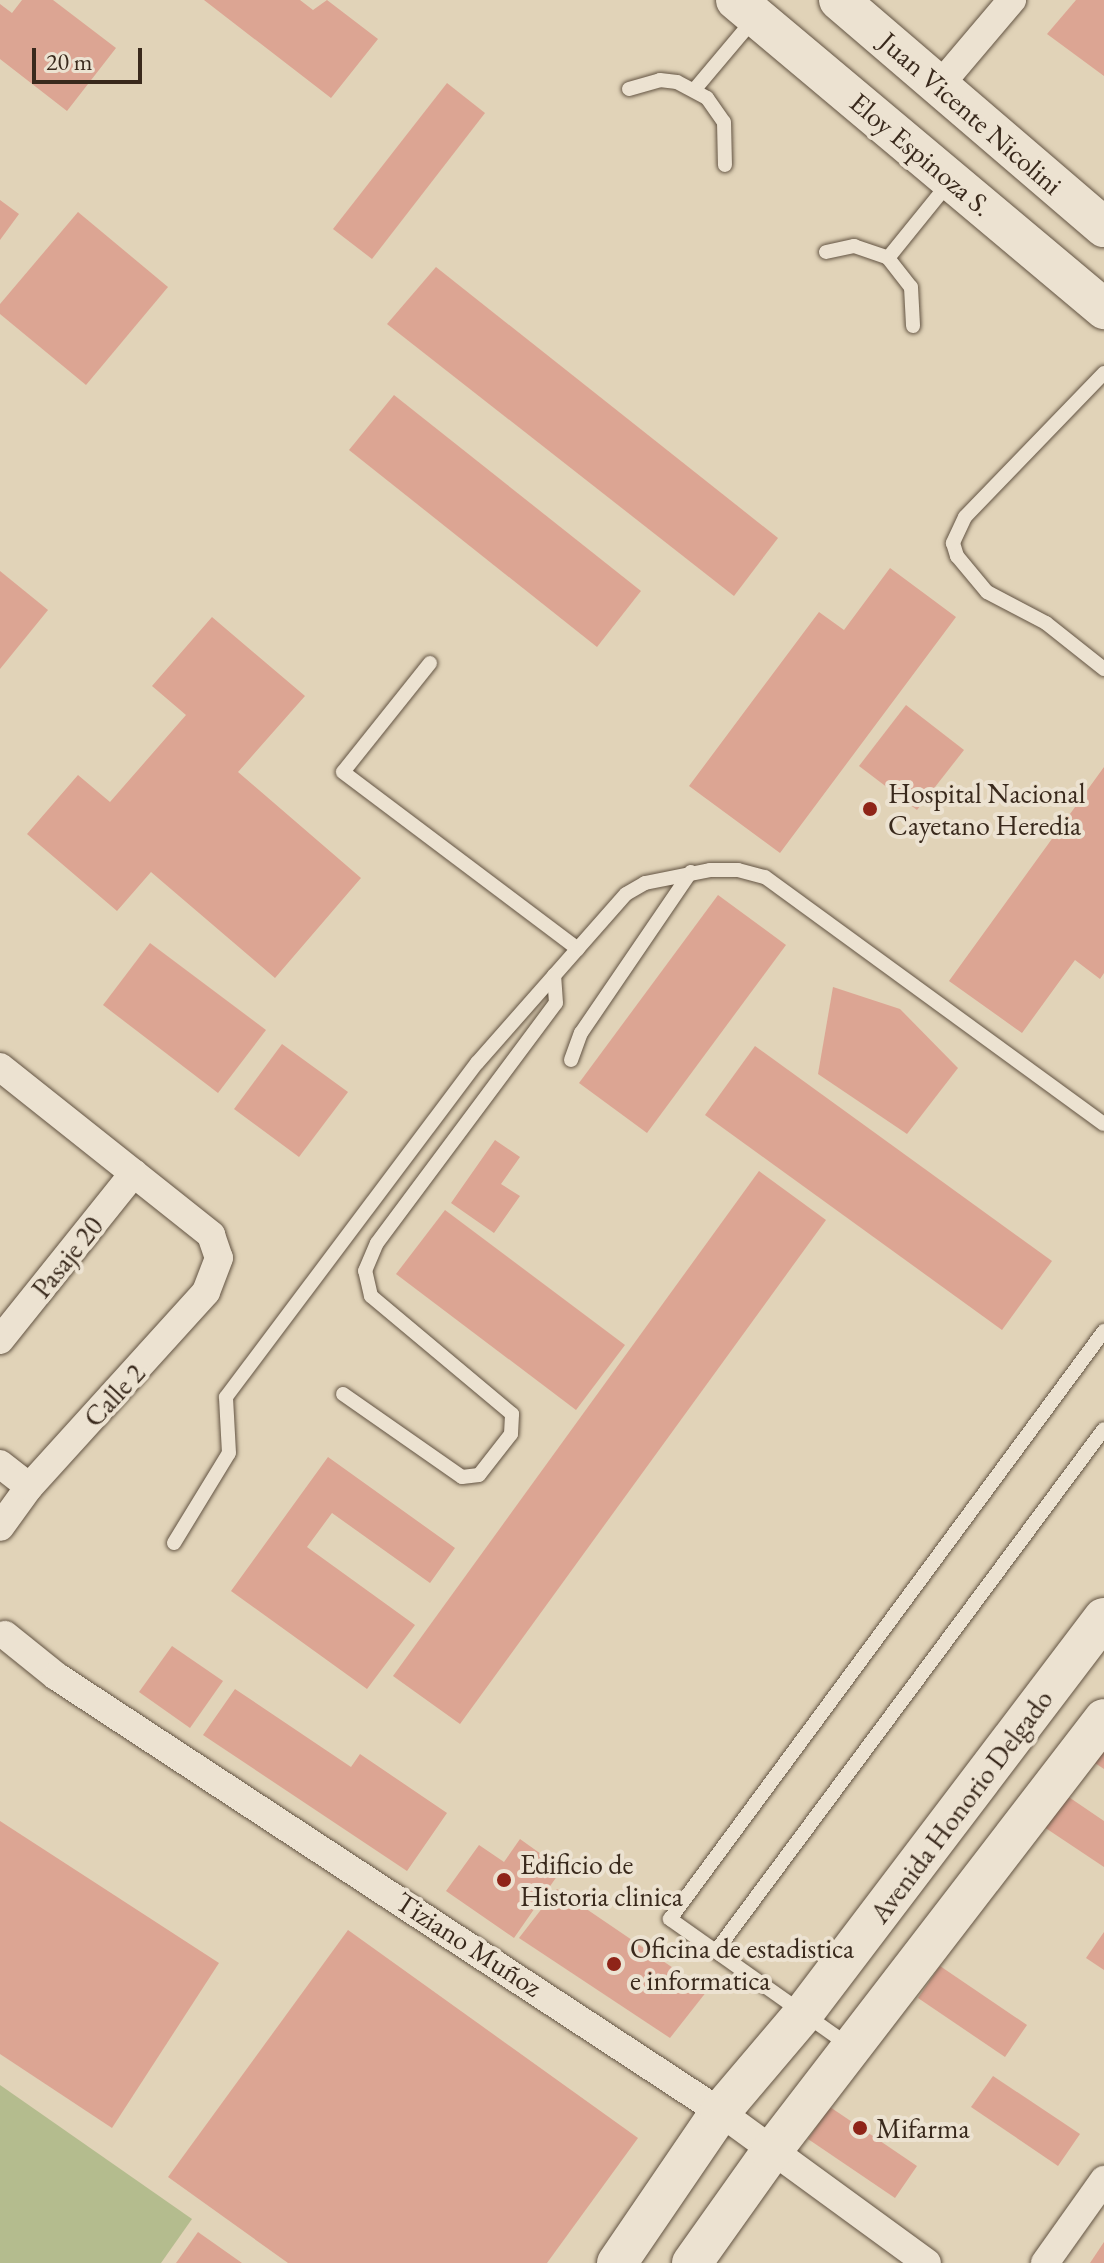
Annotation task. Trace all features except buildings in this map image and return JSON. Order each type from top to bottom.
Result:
[{"type":"street","name":"Juan Vicente Nicolini","points":[[839,0],[1104,227]]},
{"type":"street","points":[[939,86],[1012,0]]},
{"type":"street","name":"Eloy Espinoza S.","points":[[754,5],[1104,309]]},
{"type":"street","points":[[4,1079],[134,1173]]},
{"type":"street","name":"Calle 2","points":[[0,1527],[29,1487],[206,1292],[219,1258],[211,1235],[134,1173]]},
{"type":"street","name":"Pasaje 20","points":[[0,1340],[134,1173]]},
{"type":"street","points":[[0,1464],[29,1487]]},
{"type":"street","name":"Avenida Honorio Delgado","points":[[617,2263],[720,2112],[803,2014],[1104,1618]]},
{"type":"street","name":"Tiziano Muñoz","points":[[5,1635],[56,1676],[720,2112],[927,2263]]},
{"type":"street","name":"Avenida Honorio Delgado","points":[[692,2263],[771,2152],[1104,1719]]},
{"type":"street","points":[[1045,2263],[1104,2180]]},
{"type":"lane","points":[[695,89],[754,5]]},
{"type":"lane","points":[[629,89],[660,80],[695,89],[724,122],[725,165]]},
{"type":"lane","points":[[888,258],[952,179]]},
{"type":"lane","points":[[826,252],[854,246],[888,258],[911,287],[913,326]]},
{"type":"lane","points":[[1104,373],[965,517],[953,543],[957,556],[987,592],[1046,623],[1104,669]]},
{"type":"lane","points":[[430,663],[343,772],[578,949]]},
{"type":"lane","points":[[174,1543],[229,1453],[226,1397],[477,1063],[626,894],[665,875],[738,870],[765,877],[1104,1124]]},
{"type":"lane","points":[[571,1060],[581,1033],[691,872]]},
{"type":"lane","points":[[343,1394],[462,1477],[479,1475],[511,1434],[512,1414],[371,1296],[365,1271],[377,1243],[556,1003],[554,975]]},
{"type":"lane","points":[[851,2047],[670,1919],[1104,1331]]},
{"type":"lane","points":[[716,1951],[1104,1429]]},
{"type":"green space","points":[[0,2085],[192,2219],[161,2263],[0,2263]]},
{"type":"place","name":"Hospital Nacional Cayetano Heredia","points":[[870,809]]},
{"type":"place","name":"Edificio de Historia clinica","points":[[504,1880]]},
{"type":"place","name":"Oficina de estadistica e informatica","points":[[614,1964]]},
{"type":"place","name":"Mifarma","points":[[860,2128]]}]
